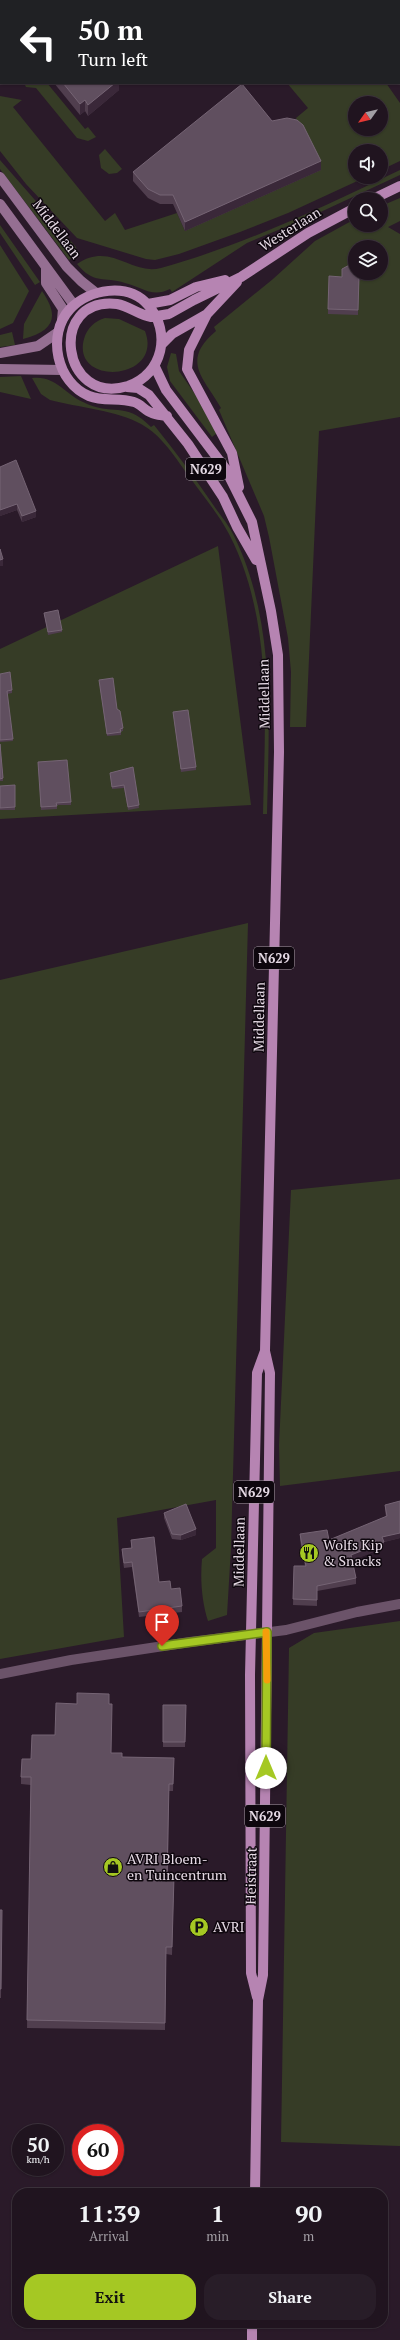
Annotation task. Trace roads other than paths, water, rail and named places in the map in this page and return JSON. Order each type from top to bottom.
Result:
[{"type":"main road","name":"Middellaan","points":[[0,177],[67,267],[80,281],[96,293]]},
{"type":"main road","points":[[388,192],[400,186]]},
{"type":"main road","points":[[0,204],[74,306],[77,320]]},
{"type":"main road","name":"Westerlaan","points":[[156,317],[175,312],[194,300],[241,277],[308,233],[348,212]]},
{"type":"main road","points":[[46,268],[46,283],[62,309],[62,320],[56,348],[62,370],[75,387],[86,395],[106,400],[128,400],[139,404],[152,413],[166,416]]},
{"type":"main road","name":"Westerlaan","points":[[148,304],[170,300],[196,287],[241,277]]},
{"type":"main road","name":"Westerlaan","points":[[162,344],[172,334],[207,314],[241,277]]},
{"type":"main road","points":[[62,320],[74,306],[96,293],[112,291],[124,292],[148,304],[156,317],[161,329],[162,344],[155,367],[139,381],[126,386],[103,387],[89,380],[80,372],[72,359],[70,345],[72,330],[77,320],[87,311],[104,304],[124,306],[145,316],[156,317]]},
{"type":"main road","points":[[207,314],[189,350],[187,368],[221,429],[232,453],[240,496]]},
{"type":"main road","points":[[0,353],[38,346],[58,333]]},
{"type":"main road","name":"Middellaan","points":[[155,367],[166,390],[206,440],[225,468],[252,522],[275,632],[279,706],[265,1351],[270,1372],[267,1632]]},
{"type":"main road","points":[[0,369],[62,370],[80,372]]},
{"type":"main road","name":"Middellaan","points":[[126,386],[144,391],[166,416],[213,479],[260,566]]},
{"type":"main road","name":"Middellaan","points":[[251,1634],[257,1373],[265,1351]]},
{"type":"main road","name":"Heistraat","points":[[255,2188],[258,2000],[263,1967],[267,1632]]},
{"type":"main road","name":"Heistraat","points":[[251,1634],[251,1973],[258,2000]]},
{"type":"main road","points":[[252,2328],[252,2340]]},
{"type":"street","points":[[0,1674],[72,1660],[299,1628],[357,1612],[400,1604]]},
{"type":"place","name":"Wolfs Kip & Snacks","points":[[309,1553]]},
{"type":"place","name":"AVRI Bloem- en Tuincentrum","points":[[113,1867]]},
{"type":"place","name":"AVRI","points":[[199,1927]]}]
